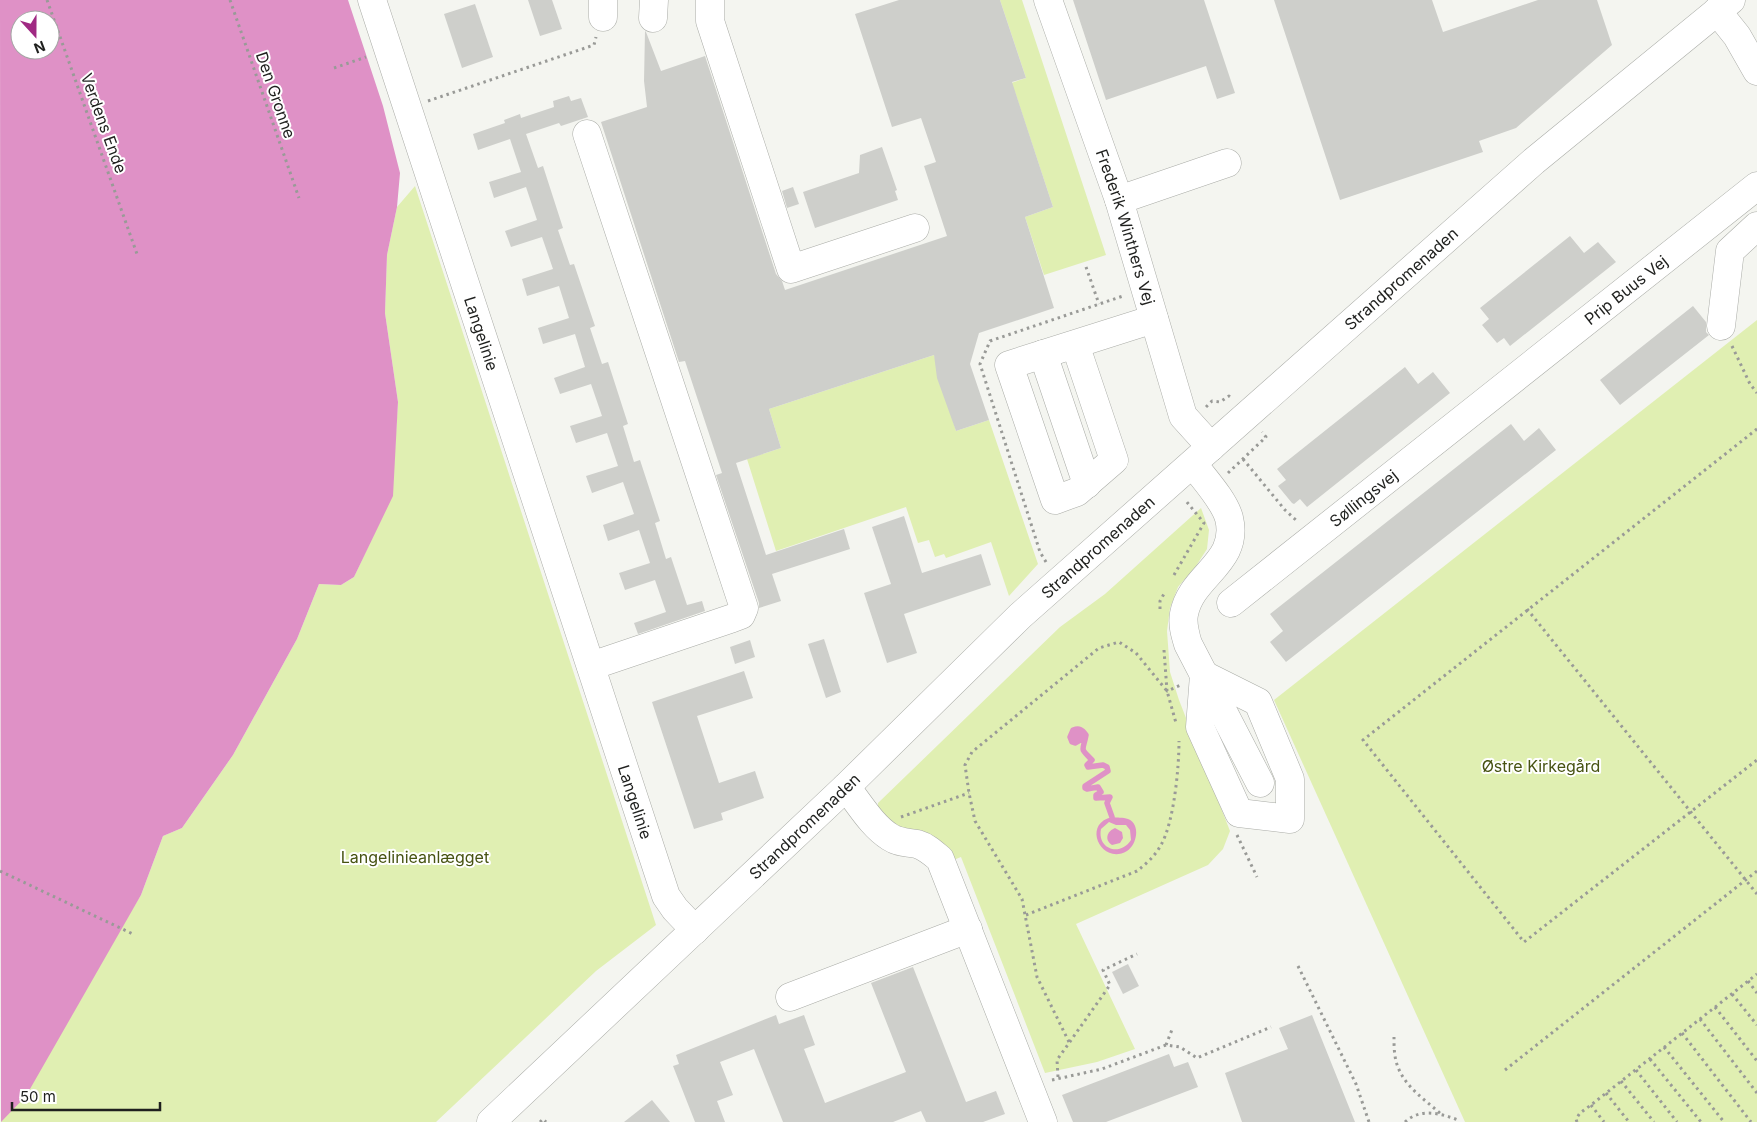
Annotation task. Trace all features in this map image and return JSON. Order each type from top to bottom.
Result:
[{"type":"street","name":"Langelinie","points":[[372,0],[666,896],[694,930]]},
{"type":"street","points":[[710,0],[710,21],[791,269],[915,228]]},
{"type":"street","name":"Frederik Winthers Vej","points":[[1048,0],[1118,200],[1183,416],[1228,516],[1231,531],[1228,545],[1222,559],[1196,588],[1188,601],[1184,615],[1184,630],[1188,644],[1260,783]]},
{"type":"street","points":[[1724,6],[1737,36],[1757,71]]},
{"type":"street","name":"Strandpromenaden","points":[[491,1122],[846,787],[1020,616],[1534,161],[1724,6]]},
{"type":"street","points":[[587,134],[744,608],[741,614],[733,618],[591,666]]},
{"type":"street","points":[[1118,200],[1228,163]]},
{"type":"street","name":"Prip Buus Vej","points":[[1495,392],[1757,186]]},
{"type":"street","points":[[1721,326],[1730,251],[1757,226]]},
{"type":"street","points":[[1075,344],[1114,460],[1077,492],[1056,500],[1009,365],[1154,318]]},
{"type":"street","points":[[1043,354],[1087,484]]},
{"type":"street","name":"Søllingsvej","points":[[1231,603],[1495,392]]},
{"type":"street","points":[[1204,675],[1258,702],[1290,780],[1290,819],[1239,813],[1200,727],[1204,675]]},
{"type":"street","points":[[846,787],[877,826],[892,838],[901,842],[918,844],[930,850],[940,859],[1043,1122]]},
{"type":"street","points":[[790,997],[968,929]]},
{"type":"path","name":"Verdens Ende","points":[[47,0],[137,254]]},
{"type":"path","name":"Den Gronne","points":[[230,0],[299,198]]},
{"type":"path","points":[[408,108],[594,44],[603,9]]},
{"type":"path","points":[[334,68],[373,55]]},
{"type":"path","points":[[1086,268],[1099,304]]},
{"type":"path","points":[[1721,326],[1738,356],[1750,384],[1757,393]]},
{"type":"path","points":[[1757,430],[1363,740],[1524,942],[1757,760]]},
{"type":"path","points":[[1244,459],[1285,510],[1314,536]]},
{"type":"path","points":[[1528,609],[1757,894]]},
{"type":"path","points":[[1069,1042],[1036,977],[1022,899],[975,822],[965,765],[972,752],[1099,648],[1119,642],[1136,653],[1167,691],[1177,727]]},
{"type":"path","points":[[1026,916],[1137,871],[1151,860],[1161,845],[1168,828],[1179,764],[1180,736]]},
{"type":"path","points":[[877,826],[969,793]]},
{"type":"path","points":[[0,871],[135,935]]},
{"type":"path","points":[[1505,1070],[1757,871]]},
{"type":"path","points":[[1058,1077],[1057,1060],[1110,985],[1103,970],[1137,954]]},
{"type":"path","points":[[1298,966],[1356,1084],[1369,1122]]},
{"type":"path","points":[[1577,1122],[1576,1120],[1580,1113],[1757,974]]},
{"type":"path","points":[[1748,981],[1757,993]]},
{"type":"path","points":[[1732,994],[1757,1025]]},
{"type":"path","points":[[1714,1007],[1757,1061]]},
{"type":"path","points":[[1700,1019],[1757,1093]]},
{"type":"path","points":[[1166,1045],[1173,1027]]},
{"type":"path","points":[[1030,1088],[1058,1077],[1102,1069],[1166,1045],[1180,1047],[1197,1058],[1271,1027]]},
{"type":"path","points":[[1682,1033],[1751,1122]]},
{"type":"path","points":[[1394,1037],[1396,1060],[1402,1077],[1408,1085],[1441,1114]]},
{"type":"path","points":[[1664,1047],[1724,1122]]},
{"type":"path","points":[[1650,1058],[1701,1122]]},
{"type":"path","points":[[1636,1070],[1677,1122]]},
{"type":"path","points":[[1621,1081],[1654,1122]]},
{"type":"path","points":[[1606,1093],[1629,1122]]},
{"type":"path","points":[[1591,1105],[1604,1122]]},
{"type":"path","points":[[1405,1122],[1422,1113],[1441,1114],[1459,1122]]},
{"type":"path","points":[[540,1122],[543,1120],[546,1122]]},
{"type":"green space","points":[[1000,0],[1022,0],[1106,255],[1044,275],[1025,217],[1053,207],[1015,92],[1002,86],[1026,78]]},
{"type":"green space","name":"Langelinieanlægget","points":[[415,186],[656,925],[596,971],[436,1122],[1,1122],[141,895],[163,836],[182,828],[233,755],[297,639],[319,584],[341,585],[354,577],[392,496],[398,402],[385,313],[387,255],[397,207]]},
{"type":"green space","name":"Østre Kirkegård","points":[[1757,320],[1757,1122],[1465,1122],[1274,700]]},
{"type":"green space","points":[[934,355],[956,431],[989,420],[1038,564],[1009,596],[991,542],[946,558],[944,554],[935,557],[929,540],[918,543],[906,507],[776,551],[747,459],[781,448],[769,409]]},
{"type":"green space","points":[[1201,508],[1209,530],[1207,549],[1196,566],[1178,587],[1170,608],[1167,631],[1170,672],[1230,831],[1223,849],[1208,865],[1076,924],[1135,1049],[1097,1062],[1045,1073],[961,857],[951,861],[903,834],[878,809],[878,803],[1060,627],[1105,594]]},
{"type":"shaded area","points":[[0,0],[348,0],[383,106],[400,173],[397,207],[387,255],[385,313],[398,402],[393,496],[354,577],[341,585],[319,584],[297,639],[233,755],[182,828],[163,836],[141,895],[26,1096],[1,1122]]},
{"type":"shaded area","points":[[1112,817],[1126,818],[1135,825],[1135,840],[1127,851],[1118,854],[1110,853],[1103,849],[1098,842],[1097,835],[1098,827],[1103,821]],"holes":[[[1109,822],[1116,825],[1126,825],[1130,830],[1131,840],[1126,845],[1116,849],[1106,846],[1102,842],[1101,836],[1101,829]]]},
{"type":"shaded area","points":[[1115,828],[1122,832],[1123,838],[1120,843],[1112,845],[1107,838],[1110,831]]},
{"type":"building","points":[[528,0],[552,0],[562,29],[540,36]]},
{"type":"building","points":[[899,0],[1000,0],[1026,78],[1012,82],[1053,207],[1025,217],[1054,308],[979,333],[970,364],[989,420],[956,431],[937,378],[934,355],[769,409],[781,448],[736,463],[766,555],[844,529],[850,549],[772,574],[781,601],[759,608],[759,603],[716,475],[722,473],[685,361],[679,362],[601,122],[647,107],[644,81],[645,31],[661,71],[705,56],[776,274],[782,281],[785,290],[947,236],[924,166],[936,162],[921,118],[892,127],[855,14]]},
{"type":"building","points":[[1073,0],[1204,0],[1235,93],[1217,99],[1206,66],[1106,100]]},
{"type":"building","points":[[1274,0],[1432,0],[1443,32],[1538,0],[1597,0],[1612,45],[1516,128],[1479,141],[1483,152],[1340,200]]},
{"type":"building","points":[[475,4],[493,57],[462,68],[444,14]]},
{"type":"building","points":[[569,96],[571,101],[581,98],[588,117],[561,126],[559,123],[526,134],[538,168],[543,166],[563,228],[558,230],[570,265],[574,264],[595,326],[590,328],[602,364],[608,362],[628,424],[623,426],[634,462],[640,460],[660,521],[655,523],[666,559],[671,557],[687,605],[702,601],[705,611],[638,634],[634,623],[666,612],[655,580],[625,590],[619,573],[650,563],[639,530],[608,541],[603,525],[634,514],[623,482],[592,493],[586,476],[618,466],[607,433],[576,443],[570,426],[602,416],[591,384],[560,394],[554,378],[585,367],[575,334],[543,344],[538,328],[569,318],[559,286],[527,296],[522,279],[553,269],[542,237],[511,247],[505,231],[537,220],[526,187],[494,198],[489,182],[521,172],[510,139],[478,150],[473,134],[505,123],[504,120],[520,114],[521,118],[554,107],[553,101]]},
{"type":"building","points":[[882,147],[897,190],[895,191],[898,200],[815,228],[803,192],[859,173],[860,155]]},
{"type":"building","points":[[793,187],[799,204],[787,208],[782,191]]},
{"type":"building","points":[[1570,236],[1584,253],[1598,242],[1616,262],[1510,346],[1504,338],[1497,343],[1482,325],[1489,319],[1480,308]]},
{"type":"building","points":[[1693,306],[1706,322],[1706,332],[1709,335],[1620,405],[1600,380]]},
{"type":"building","points":[[1405,367],[1418,384],[1433,372],[1450,393],[1307,507],[1300,499],[1294,504],[1292,503],[1278,486],[1286,480],[1277,469]]},
{"type":"building","points":[[1511,424],[1524,441],[1539,428],[1556,450],[1286,662],[1270,642],[1283,631],[1270,614]]},
{"type":"building","points":[[904,516],[922,573],[981,554],[991,585],[904,614],[917,653],[887,663],[864,593],[891,584],[872,527]]},
{"type":"building","points":[[824,639],[841,692],[826,698],[808,644]]},
{"type":"building","points":[[750,640],[755,657],[735,664],[730,647]]},
{"type":"building","points":[[744,671],[753,698],[697,716],[719,783],[755,771],[764,798],[721,813],[723,820],[694,829],[652,702]]},
{"type":"building","points":[[1128,964],[1139,986],[1123,994],[1112,972]]},
{"type":"building","points":[[913,967],[966,1102],[996,1091],[1005,1114],[983,1122],[926,1122],[921,1111],[893,1122],[783,1122],[754,1049],[720,1062],[733,1095],[717,1101],[725,1122],[695,1122],[673,1066],[679,1064],[676,1055],[776,1015],[779,1024],[804,1015],[815,1045],[804,1049],[825,1103],[906,1072],[871,983]]},
{"type":"building","points":[[1312,1015],[1355,1122],[1242,1122],[1225,1073],[1288,1049],[1279,1028]]},
{"type":"building","points":[[1169,1054],[1174,1067],[1188,1062],[1198,1087],[1106,1122],[1073,1122],[1062,1095]]},
{"type":"building","points":[[652,1100],[670,1122],[624,1122]]},
{"type":"waterway","points":[[1076,735],[1078,737],[1076,739],[1073,735],[1080,732],[1082,739],[1075,743],[1072,742],[1070,737],[1073,730],[1083,731],[1086,735],[1083,749],[1092,760],[1087,765],[1088,767],[1103,765],[1107,767],[1108,771],[1085,786],[1085,788],[1098,787],[1101,792],[1096,795],[1096,798],[1110,797],[1107,803],[1112,817]]}]
